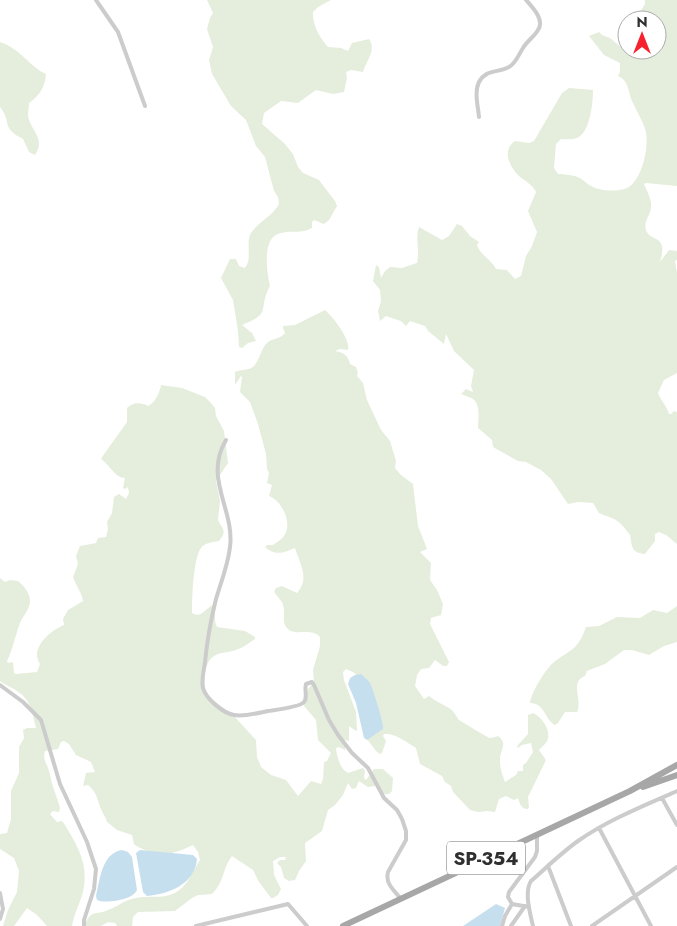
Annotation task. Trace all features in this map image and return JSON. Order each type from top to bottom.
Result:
[{"type":"main road","name":"SP-354","points":[[343,926],[630,791],[677,765]]},
{"type":"main road","name":"SP-354","points":[[630,791],[677,775]]},
{"type":"street","points":[[96,0],[118,32],[144,106]]},
{"type":"street","points":[[479,117],[477,92],[480,80],[490,72],[505,69],[512,65],[524,46],[540,27],[536,12],[526,0]]},
{"type":"street","points":[[226,440],[220,451],[217,467],[221,496],[230,530],[230,548],[211,626],[204,675],[204,690],[211,700],[224,710],[237,715],[302,704],[306,699],[306,684],[312,682],[314,684],[329,720],[338,735],[368,768],[384,798],[397,810],[402,819],[406,831],[406,840],[386,878],[387,882],[401,899]]},
{"type":"street","points":[[0,685],[41,720],[60,784],[87,842],[96,869],[94,889],[84,920],[84,926]]},
{"type":"street","points":[[533,926],[527,907],[529,884],[548,866],[568,848],[611,821],[677,791]]},
{"type":"street","points":[[662,798],[677,825]]},
{"type":"street","points":[[599,828],[651,926]]},
{"type":"street","points":[[527,907],[512,904],[508,897],[509,892],[535,857],[537,834]]},
{"type":"street","points":[[548,866],[571,926]]},
{"type":"street","points":[[592,926],[677,867]]},
{"type":"street","points":[[0,893],[4,910],[0,919]]},
{"type":"street","points":[[196,926],[288,904],[307,926]]},
{"type":"street","points":[[502,926],[512,904]]},
{"type":"street","points":[[512,926],[527,907]]},
{"type":"green space","points":[[207,0],[331,0],[313,12],[317,31],[328,47],[341,48],[348,51],[352,43],[369,39],[372,47],[363,72],[351,70],[346,72],[347,78],[344,92],[333,94],[316,90],[298,103],[281,101],[264,113],[262,124],[284,143],[293,154],[298,167],[303,173],[319,180],[337,206],[329,220],[324,224],[314,220],[312,228],[304,231],[281,233],[270,241],[267,256],[270,286],[266,294],[263,310],[258,317],[242,325],[252,333],[256,341],[248,343],[242,348],[239,347],[233,300],[221,278],[230,259],[236,259],[239,266],[245,268],[248,260],[249,237],[251,233],[279,204],[265,157],[256,146],[246,120],[231,106],[212,74],[209,60],[213,47],[207,29],[213,13]]},
{"type":"green space","points":[[645,0],[677,0],[677,186],[644,184],[651,204],[651,210],[645,227],[648,234],[661,243],[662,253],[660,262],[669,250],[677,251],[677,260],[675,261],[677,273],[677,373],[664,380],[658,393],[669,414],[674,411],[677,412],[677,544],[659,532],[655,534],[655,541],[645,554],[635,550],[632,546],[630,535],[620,523],[599,513],[593,503],[578,502],[568,504],[551,479],[541,470],[526,462],[518,461],[493,447],[492,440],[478,428],[476,402],[472,398],[461,394],[466,389],[473,392],[471,386],[474,370],[454,351],[446,334],[444,344],[428,331],[425,326],[410,321],[406,326],[401,321],[386,316],[380,321],[378,311],[381,301],[380,290],[373,281],[376,265],[379,267],[381,278],[390,267],[402,268],[417,263],[419,227],[442,240],[449,236],[457,224],[462,226],[470,236],[479,242],[478,248],[496,269],[507,270],[515,279],[521,276],[526,256],[537,232],[528,211],[536,192],[513,169],[508,156],[509,148],[515,141],[529,143],[534,141],[562,93],[569,88],[593,90],[591,110],[588,124],[581,135],[573,139],[561,139],[556,144],[554,168],[558,174],[577,177],[591,186],[600,189],[619,190],[627,188],[632,184],[637,178],[643,163],[647,138],[646,132],[626,83],[618,76],[620,63],[604,55],[589,36],[599,32],[617,44],[617,60],[667,60],[667,10],[641,10]]},
{"type":"green space","points":[[0,42],[20,53],[46,74],[41,90],[29,103],[28,116],[39,144],[35,155],[29,152],[23,139],[9,128],[6,117],[0,107]]},
{"type":"green space","points":[[325,310],[341,329],[347,341],[348,350],[340,349],[335,351],[345,355],[350,364],[356,367],[357,376],[363,383],[367,400],[381,430],[390,441],[396,461],[395,468],[413,484],[418,526],[427,549],[420,552],[431,563],[430,580],[443,604],[441,615],[431,618],[430,624],[449,662],[447,666],[443,666],[435,660],[429,668],[421,669],[417,675],[415,686],[424,699],[429,696],[451,709],[459,720],[469,726],[490,738],[498,736],[501,739],[503,745],[500,764],[505,782],[516,775],[518,771],[523,771],[523,765],[533,752],[531,743],[518,748],[517,746],[528,734],[528,715],[533,713],[540,718],[548,733],[547,741],[539,750],[546,760],[528,797],[528,809],[522,807],[518,798],[514,800],[506,796],[499,799],[495,812],[470,810],[453,792],[451,786],[445,782],[442,776],[420,764],[416,748],[405,741],[397,736],[384,734],[383,736],[386,741],[382,753],[380,754],[376,751],[366,738],[358,676],[346,669],[343,672],[344,680],[356,712],[357,730],[349,726],[349,741],[345,740],[345,750],[339,747],[336,748],[339,762],[348,773],[363,768],[366,780],[374,769],[383,769],[393,778],[392,791],[389,794],[383,794],[375,786],[368,787],[359,781],[356,788],[352,789],[348,783],[343,795],[328,810],[322,831],[305,843],[306,861],[295,880],[289,881],[284,878],[281,867],[277,863],[280,860],[285,860],[286,857],[280,857],[273,861],[274,875],[281,889],[278,895],[271,898],[253,870],[232,856],[219,884],[212,894],[198,895],[175,911],[138,912],[133,917],[132,926],[117,926],[115,923],[108,922],[101,926],[84,926],[92,915],[104,912],[128,900],[173,894],[188,881],[200,860],[198,852],[193,845],[163,855],[143,849],[134,844],[132,835],[117,830],[107,822],[95,792],[88,785],[83,786],[86,773],[95,772],[91,762],[76,755],[69,744],[64,741],[61,742],[58,749],[45,751],[44,757],[60,808],[59,812],[53,811],[50,814],[57,822],[62,821],[65,825],[78,848],[85,873],[83,892],[72,926],[47,926],[27,908],[14,926],[3,926],[17,892],[19,871],[14,858],[0,849],[0,834],[7,833],[11,819],[11,791],[19,773],[19,747],[24,738],[23,730],[36,728],[31,708],[26,699],[0,681],[0,578],[5,582],[10,580],[18,581],[29,595],[30,601],[7,661],[8,663],[13,662],[14,673],[16,674],[37,672],[40,664],[37,658],[39,646],[48,635],[64,625],[63,619],[68,610],[83,601],[73,577],[78,564],[76,556],[80,546],[96,543],[98,538],[106,537],[107,522],[112,513],[114,497],[119,494],[126,499],[129,493],[128,487],[123,488],[125,478],[115,474],[101,459],[127,422],[127,408],[137,403],[151,405],[160,391],[161,385],[182,388],[205,397],[215,408],[216,416],[224,431],[228,463],[216,481],[220,501],[218,520],[224,532],[219,541],[204,545],[198,554],[193,579],[192,613],[195,615],[201,614],[213,605],[217,627],[245,631],[255,637],[255,639],[242,647],[218,654],[209,661],[205,671],[206,695],[233,715],[256,740],[257,757],[261,767],[271,775],[286,780],[298,796],[311,781],[321,784],[324,762],[327,761],[331,753],[318,740],[316,720],[304,706],[308,689],[314,682],[313,670],[320,646],[320,637],[312,633],[290,631],[284,623],[284,608],[281,600],[274,592],[276,588],[282,586],[297,593],[303,582],[303,571],[295,548],[276,553],[265,547],[273,545],[284,536],[287,529],[286,518],[282,507],[269,496],[272,485],[267,483],[269,473],[258,424],[250,402],[240,392],[241,376],[235,385],[235,372],[250,369],[254,366],[266,344],[285,333],[283,326],[295,325]]},
{"type":"green space","points":[[677,606],[677,642],[664,646],[649,655],[632,650],[624,650],[605,664],[587,671],[585,676],[578,682],[579,702],[577,712],[565,712],[555,725],[542,708],[530,703],[546,671],[553,663],[576,646],[586,627],[599,626],[617,617],[640,618],[653,610],[667,613]]},
{"type":"water","points":[[361,674],[370,683],[383,726],[383,729],[367,740],[364,738],[356,703],[348,684],[350,678]]},
{"type":"water","points":[[122,850],[128,852],[132,857],[137,890],[125,899],[106,902],[97,900],[99,882],[106,861],[115,852]]},
{"type":"water","points":[[140,850],[193,855],[197,859],[195,868],[180,886],[164,893],[147,896],[143,892],[136,853]]},
{"type":"water","points":[[496,904],[505,908],[500,926],[463,926]]}]
